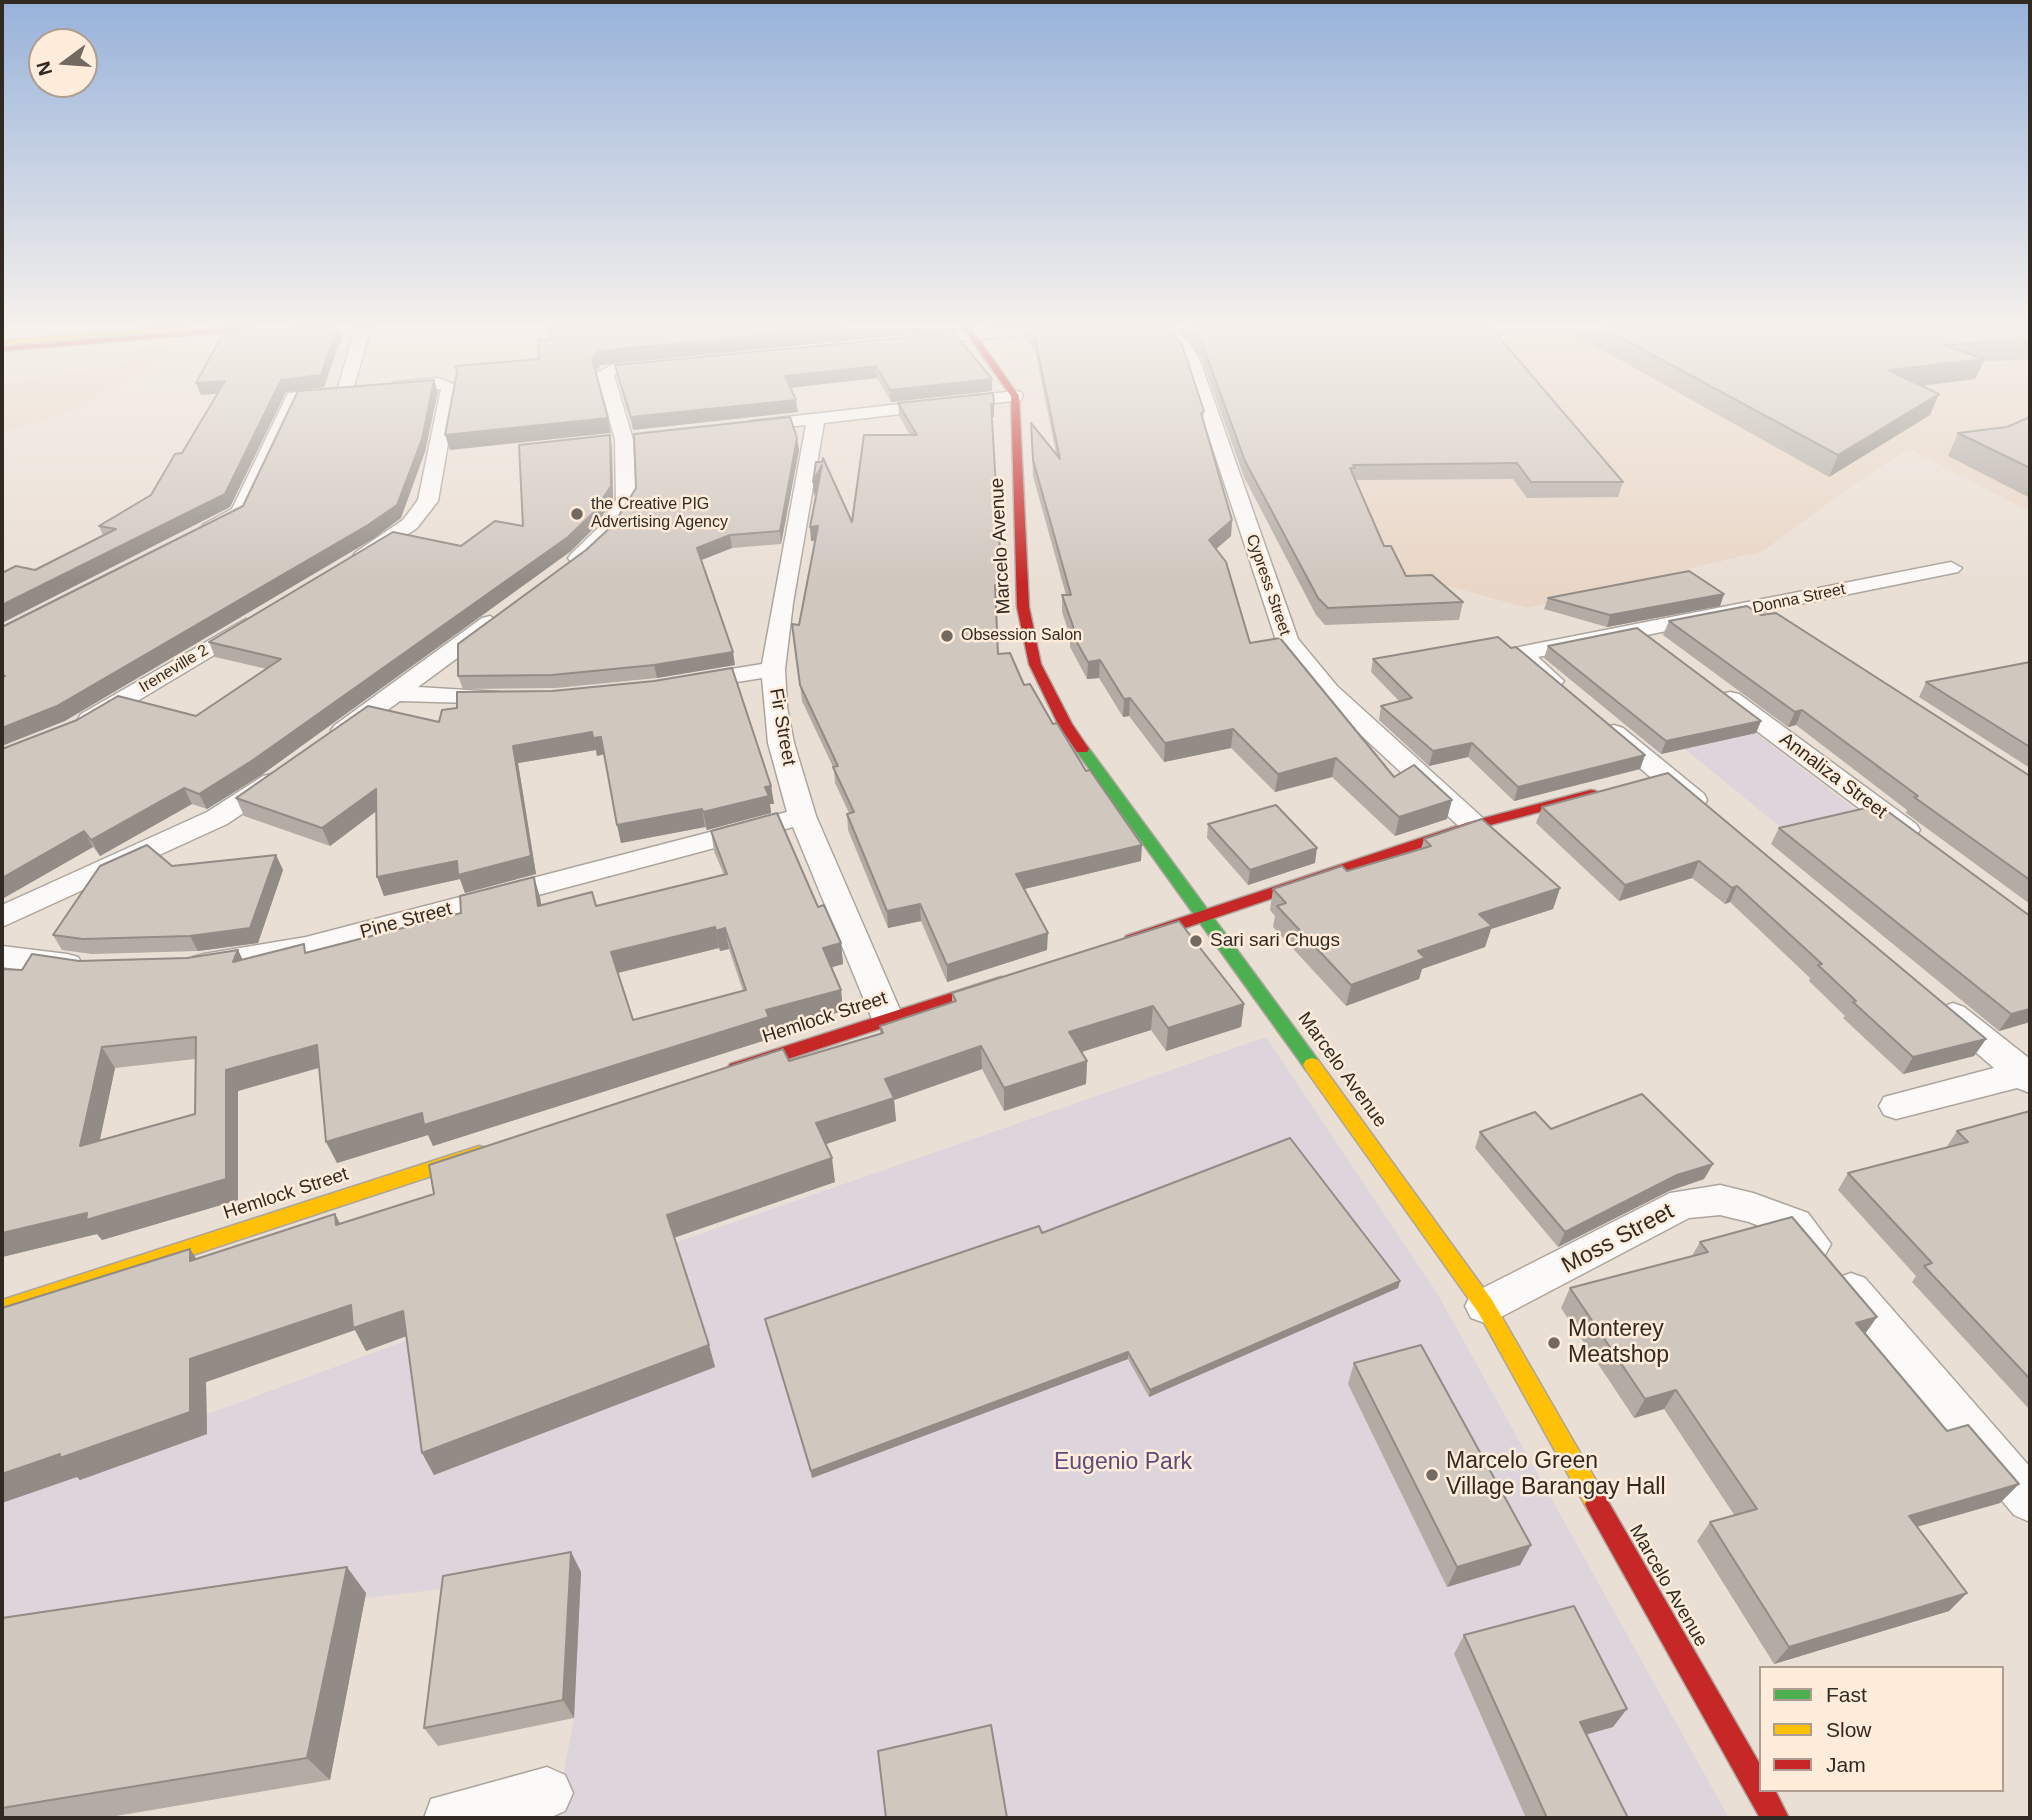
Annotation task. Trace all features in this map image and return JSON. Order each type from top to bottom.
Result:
[{"type":"main road","name":"Marcelo Avenue","points":[[1016,413],[1023,607],[1035,664],[1065,724],[1118,802],[1203,915],[1485,1306],[1759,1790]]},
{"type":"main road","points":[[1113,946],[1474,825],[1612,789]]},
{"type":"main road","name":"Hemlock Street","points":[[716,1076],[1020,976]]},
{"type":"main road","name":"Hemlock Street","points":[[2,1309],[491,1149]]},
{"type":"main road","name":"Marcelo Avenue","points":[[1760,1792],[1775,1818]]},
{"type":"street","points":[[192,537],[240,513],[286,413]]},
{"type":"street","points":[[345,567],[410,524],[428,500],[445,413]]},
{"type":"street","points":[[558,573],[606,532],[626,500],[624,440],[616,413]]},
{"type":"street","points":[[734,428],[868,413]]},
{"type":"street","name":"Cypress Street","points":[[1210,413],[1287,640],[1328,691],[1474,825]]},
{"type":"street","name":"Fir Street","points":[[816,419],[773,669],[781,743],[802,816],[888,1019]]},
{"type":"street","name":"Donna Street","points":[[1715,818],[1657,777],[1586,709],[1526,659],[1524,653],[1761,608],[1951,568]]},
{"type":"street","points":[[1761,608],[1784,623]]},
{"type":"street","points":[[322,746],[505,612]]},
{"type":"street","name":"Ireneville 2","points":[[75,727],[263,616]]},
{"type":"street","points":[[1637,631],[1662,649]]},
{"type":"street","points":[[670,686],[773,669]]},
{"type":"street","name":"Annaliza Street","points":[[1706,682],[1923,843]]},
{"type":"street","points":[[395,693],[473,699],[528,698]]},
{"type":"street","points":[[2,917],[217,818],[291,769]]},
{"type":"street","name":"Pine Street","points":[[172,966],[198,965],[294,950],[802,816]]},
{"type":"street","points":[[2,956],[92,968]]},
{"type":"street","points":[[1927,994],[2028,1075]]},
{"type":"street","points":[[1896,1106],[2028,1075]]},
{"type":"street","name":"Moss Street","points":[[1485,1306],[1552,1275],[1683,1205],[1720,1200],[1795,1224],[2030,1500]]},
{"type":"street","points":[[450,1818],[547,1793]]},
{"type":"shaded area","points":[[2,413],[67,413],[67,413],[2,433]]},
{"type":"shaded area","points":[[1309,413],[2030,413],[2030,512],[1909,449],[1857,482],[1763,551],[1527,608],[1377,566]]},
{"type":"green space","points":[[1752,730],[1861,814],[1785,831],[1680,745]]},
{"type":"green space","name":"Eugenio Park","points":[[1266,1037],[1437,1293],[1729,1818],[555,1818],[574,1718],[580,1572],[2,1643],[2,1490],[611,1265]]},
{"type":"building","points":[[206,413],[265,413],[225,494],[2,605],[2,573],[16,566],[35,570],[116,529],[99,526],[151,495],[175,454],[182,453]]},
{"type":"building","points":[[288,413],[427,413],[422,439],[397,505],[368,525],[57,706],[2,728],[2,678],[5,676],[2,675],[2,627],[243,506]]},
{"type":"building","points":[[449,413],[607,413],[608,418],[445,435]]},
{"type":"building","points":[[630,413],[670,413],[631,417]]},
{"type":"building","points":[[904,413],[992,413],[1002,585],[995,585],[998,654],[1010,653],[1024,685],[1030,684],[1053,724],[1057,723],[1086,771],[1090,770],[1142,845],[1016,874],[1048,933],[947,965],[920,904],[887,911],[847,814],[854,812],[833,767],[838,766],[800,685],[792,624],[799,625],[818,526],[810,527],[822,465],[813,482],[816,462],[822,462],[823,458],[852,522],[864,435],[917,435]]},
{"type":"building","points":[[1050,413],[1201,413],[1232,520],[1209,540],[1226,562],[1250,643],[1280,638],[1394,777],[1414,765],[1452,800],[1399,817],[1336,758],[1278,774],[1233,729],[1165,743],[1130,698],[1124,699],[1100,660],[1088,662],[1070,630],[1074,629],[1062,595],[1071,595],[1033,460],[1031,423],[1060,459]]},
{"type":"building","points":[[1227,413],[1564,413],[1623,482],[1531,482],[1517,463],[1353,465],[1355,468],[1350,468],[1384,546],[1391,546],[1406,576],[1432,575],[1463,602],[1328,608],[1318,598],[1245,461]]},
{"type":"building","points":[[1760,413],[1908,413],[1838,455]]},
{"type":"building","points":[[790,417],[797,438],[780,531],[730,535],[697,548],[733,652],[654,665],[552,675],[458,676],[458,644],[586,550],[613,525],[636,488],[634,434]]},
{"type":"building","points":[[2030,417],[2030,468],[1958,433],[2007,427]]},
{"type":"building","points":[[610,435],[611,486],[593,513],[568,537],[253,760],[199,794],[184,788],[91,840],[84,831],[2,878],[2,749],[77,720],[118,696],[196,716],[281,659],[209,642],[393,532],[461,546],[495,521],[523,526],[519,445]]},
{"type":"building","points":[[1689,571],[1724,594],[1610,615],[1548,598]]},
{"type":"building","points":[[1747,606],[1761,615],[1776,613],[2030,776],[2030,880],[1914,797],[1918,796],[1802,710],[1795,712],[1669,621]]},
{"type":"building","points":[[1637,628],[1761,721],[1666,741],[1548,646]]},
{"type":"building","points":[[1498,637],[1511,648],[1516,647],[1645,755],[1518,787],[1472,743],[1433,751],[1381,706],[1412,698],[1373,659]]},
{"type":"building","points":[[2030,662],[2030,747],[1926,682]]},
{"type":"building","points":[[732,668],[771,786],[765,787],[769,796],[703,812],[702,809],[617,825],[601,737],[593,738],[592,732],[513,746],[531,856],[458,875],[457,861],[377,877],[376,789],[322,828],[236,798],[368,706],[439,722],[442,710],[457,708],[457,692],[552,691],[654,681]]},
{"type":"building","points":[[1668,773],[1986,1039],[1913,1057],[1853,1002],[1856,1001],[1818,965],[1822,964],[1737,886],[1732,888],[1699,861],[1625,885],[1542,807]]},
{"type":"building","points":[[1276,805],[1317,848],[1250,870],[1208,824]]},
{"type":"building","points":[[1879,805],[2030,916],[2030,1009],[2011,1014],[1779,828]]},
{"type":"building","points":[[777,813],[818,907],[824,905],[841,943],[823,948],[841,990],[766,1010],[769,1017],[424,1125],[422,1113],[326,1142],[317,1045],[226,1070],[226,1179],[86,1220],[87,1213],[2,1233],[2,969],[22,970],[32,954],[79,961],[187,958],[238,950],[233,962],[304,944],[305,953],[461,913],[460,896],[534,877],[538,906],[592,892],[596,906],[727,874],[711,831]],"holes":[[[715,927],[716,931],[725,928],[746,990],[633,1020],[611,952]],[[196,1037],[195,1114],[80,1146],[102,1047]]]},
{"type":"building","points":[[1482,819],[1560,888],[1479,914],[1492,926],[1418,951],[1425,958],[1351,985],[1277,906],[1286,903],[1273,889],[1342,866],[1347,871],[1431,846],[1424,839]]},
{"type":"building","points":[[147,845],[172,866],[276,855],[250,928],[190,936],[83,939],[53,935],[100,866]]},
{"type":"building","points":[[1179,921],[1244,1004],[1168,1028],[1153,1006],[1069,1032],[1087,1061],[1004,1088],[981,1046],[885,1079],[894,1098],[816,1123],[832,1158],[667,1215],[709,1345],[422,1453],[403,1311],[353,1328],[351,1305],[190,1359],[190,1412],[60,1458],[60,1454],[2,1474],[2,1308],[190,1249],[190,1261],[335,1214],[336,1225],[434,1194],[429,1165],[783,1049],[789,1061],[883,1033],[880,1026],[956,1001],[952,993]]},
{"type":"building","points":[[1642,1094],[1713,1164],[1677,1175],[1565,1232],[1480,1132],[1535,1112],[1551,1129]]},
{"type":"building","points":[[2030,1111],[2030,1379],[1924,1266],[1932,1263],[1848,1173],[1968,1142],[1957,1131]]},
{"type":"building","points":[[1290,1138],[1400,1281],[1150,1390],[1128,1352],[811,1471],[765,1319],[1039,1226],[1042,1233]]},
{"type":"building","points":[[1792,1217],[1877,1317],[1856,1323],[1947,1431],[1968,1425],[2019,1484],[1909,1516],[1967,1593],[1789,1647],[1710,1522],[1757,1509],[1676,1390],[1645,1399],[1570,1288],[1708,1252],[1700,1242]]},
{"type":"building","name":"Marcelo Green Village Barangay Hall","points":[[1421,1345],[1531,1545],[1457,1567],[1354,1363]]},
{"type":"building","points":[[571,1552],[563,1700],[424,1728],[443,1576]]},
{"type":"building","points":[[347,1567],[307,1758],[2,1808],[2,1618]]},
{"type":"building","points":[[1574,1606],[1627,1709],[1580,1722],[1628,1818],[1547,1818],[1464,1635]]},
{"type":"building","points":[[991,1725],[1007,1818],[886,1818],[878,1751]]},
{"type":"traffic: fast","points":[[1082,749],[1312,1065]]},
{"type":"traffic: slow","points":[[1312,1065],[1485,1306],[1597,1504]]},
{"type":"traffic: slow","points":[[2,1309],[479,1153]]},
{"type":"traffic: jam","points":[[1016,413],[1023,607],[1035,664],[1065,724],[1082,749]]},
{"type":"traffic: jam","points":[[1132,940],[1474,825],[1591,794]]},
{"type":"traffic: jam","points":[[736,1069],[1001,983]]},
{"type":"traffic: jam","points":[[1597,1504],[1759,1790]]},
{"type":"traffic: jam","points":[[1760,1792],[1775,1818]]},
{"type":"place","name":"the Creative PIG Advertising Agency","points":[[577,514]]},
{"type":"place","name":"Obsession Salon","points":[[947,636]]},
{"type":"place","name":"Sari sari Chugs","points":[[1196,941]]},
{"type":"place","name":"Monterey Meatshop","points":[[1554,1343]]},
{"type":"place","name":"Marcelo Green Village Barangay Hall","points":[[1432,1475]]}]
